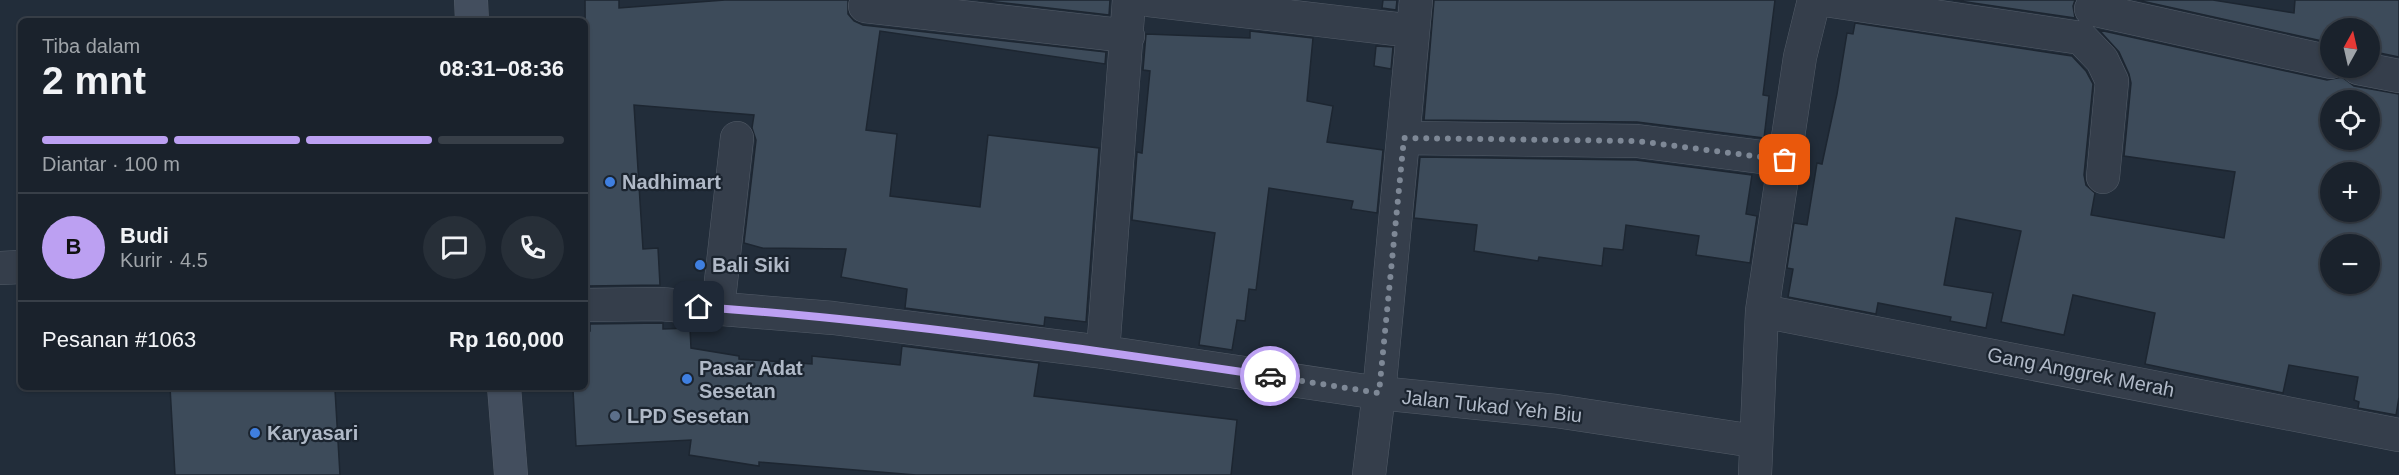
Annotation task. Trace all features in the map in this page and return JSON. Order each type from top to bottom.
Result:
[{"type":"main road","points":[[471,0],[472,18]]},
{"type":"main road","points":[[504,390],[511,475]]},
{"type":"street","points":[[1103,352],[1130,0]]},
{"type":"street","points":[[1149,0],[1415,16],[1379,393],[1368,475]]},
{"type":"street","points":[[1755,475],[1754,441],[1762,311],[1800,57],[1814,0]]},
{"type":"street","points":[[1825,0],[2081,38],[2102,60],[2112,81],[2103,177]]},
{"type":"street","points":[[866,6],[1128,36]]},
{"type":"street","points":[[2091,9],[2320,59]]},
{"type":"street","points":[[2380,72],[2399,76]]},
{"type":"street","points":[[718,308],[736,138]]},
{"type":"street","points":[[1404,138],[1637,141],[1785,160]]},
{"type":"street","points":[[0,268],[18,267]]},
{"type":"street","name":"Jalan Tukad Yeh Biu","points":[[588,305],[660,304],[833,318],[1103,352],[1379,393],[1556,411],[1754,441]]},
{"type":"street","name":"Gang Anggrek Merah","points":[[1762,311],[2399,435]]},
{"type":"building","points":[[585,0],[619,0],[619,8],[725,0],[848,0],[848,14],[854,21],[863,25],[1106,52],[1105,64],[880,31],[866,130],[897,134],[890,196],[980,207],[988,135],[1099,148],[1086,322],[1045,317],[1044,326],[905,308],[907,289],[841,277],[846,249],[762,248],[744,243],[756,140],[752,128],[754,115],[634,105],[643,249],[658,248],[660,285],[588,286],[588,18],[585,18]]},
{"type":"building","points":[[978,0],[1110,0],[1109,15]]},
{"type":"building","points":[[1383,0],[1397,0],[1396,10],[1382,8]]},
{"type":"building","points":[[1434,0],[1775,0],[1763,95],[1769,96],[1764,138],[1637,122],[1424,120]]},
{"type":"building","points":[[1953,0],[2075,0],[2073,6],[2075,18]]},
{"type":"building","points":[[2137,0],[2213,0],[2294,13],[2295,0],[2399,0],[2399,57],[2380,53],[2380,18],[2320,18],[2320,41]]},
{"type":"building","points":[[1855,23],[2072,56],[2086,71],[2093,84],[2084,175],[2086,185],[2095,193],[2091,215],[2224,238],[2235,172],[2124,156],[2131,83],[2119,52],[2099,30],[2327,80],[2343,78],[2354,86],[2376,90],[2320,90],[2320,150],[2380,150],[2380,91],[2399,94],[2399,397],[2396,415],[2358,408],[2359,402],[2354,400],[2358,377],[2289,365],[2283,393],[2145,364],[2155,313],[2073,295],[2064,335],[2001,322],[2021,231],[1956,218],[1944,285],[1993,293],[1986,328],[1950,321],[1951,317],[1878,303],[1876,314],[1788,297],[1793,269],[1787,268],[1794,223],[1807,225],[1817,163],[1822,164],[1847,33],[1853,34]]},
{"type":"building","points":[[1250,31],[1313,38],[1307,101],[1333,106],[1327,142],[1383,150],[1377,213],[1351,209],[1353,201],[1269,188],[1256,290],[1249,289],[1245,321],[1237,320],[1232,350],[1199,345],[1215,233],[1132,220],[1137,152],[1142,153],[1150,71],[1143,70],[1146,34],[1250,38]]},
{"type":"building","points":[[1376,46],[1393,47],[1391,69],[1374,66]]},
{"type":"building","points":[[1420,157],[1636,160],[1752,175],[1746,214],[1757,216],[1750,263],[1696,255],[1699,236],[1626,225],[1623,250],[1604,248],[1602,266],[1539,257],[1538,261],[1474,251],[1477,225],[1414,218]]},
{"type":"building","points":[[663,323],[663,329],[690,328],[691,348],[739,356],[739,359],[812,364],[812,356],[900,365],[902,346],[1039,363],[1034,396],[1237,420],[1231,475],[916,475],[759,462],[759,466],[689,455],[691,440],[576,446],[573,390],[588,390],[590,324]]},
{"type":"building","name":"Karyasari","points":[[170,390],[335,390],[340,475],[175,475]]},
{"type":"way so far","points":[[1270,376],[1379,393],[1404,138],[1637,141],[1785,160]]},
{"type":"place","name":"Nadhimart","points":[[610,182]]},
{"type":"place","name":"Bali Siki","points":[[700,265]]},
{"type":"place","name":"Pasar Adat Sesetan","points":[[687,379]]},
{"type":"place","name":"LPD Sesetan","points":[[615,416]]},
{"type":"place","name":"Karyasari","points":[[255,433]]},
{"type":"route","points":[[699,307],[833,318],[1103,352],[1270,376]]}]
